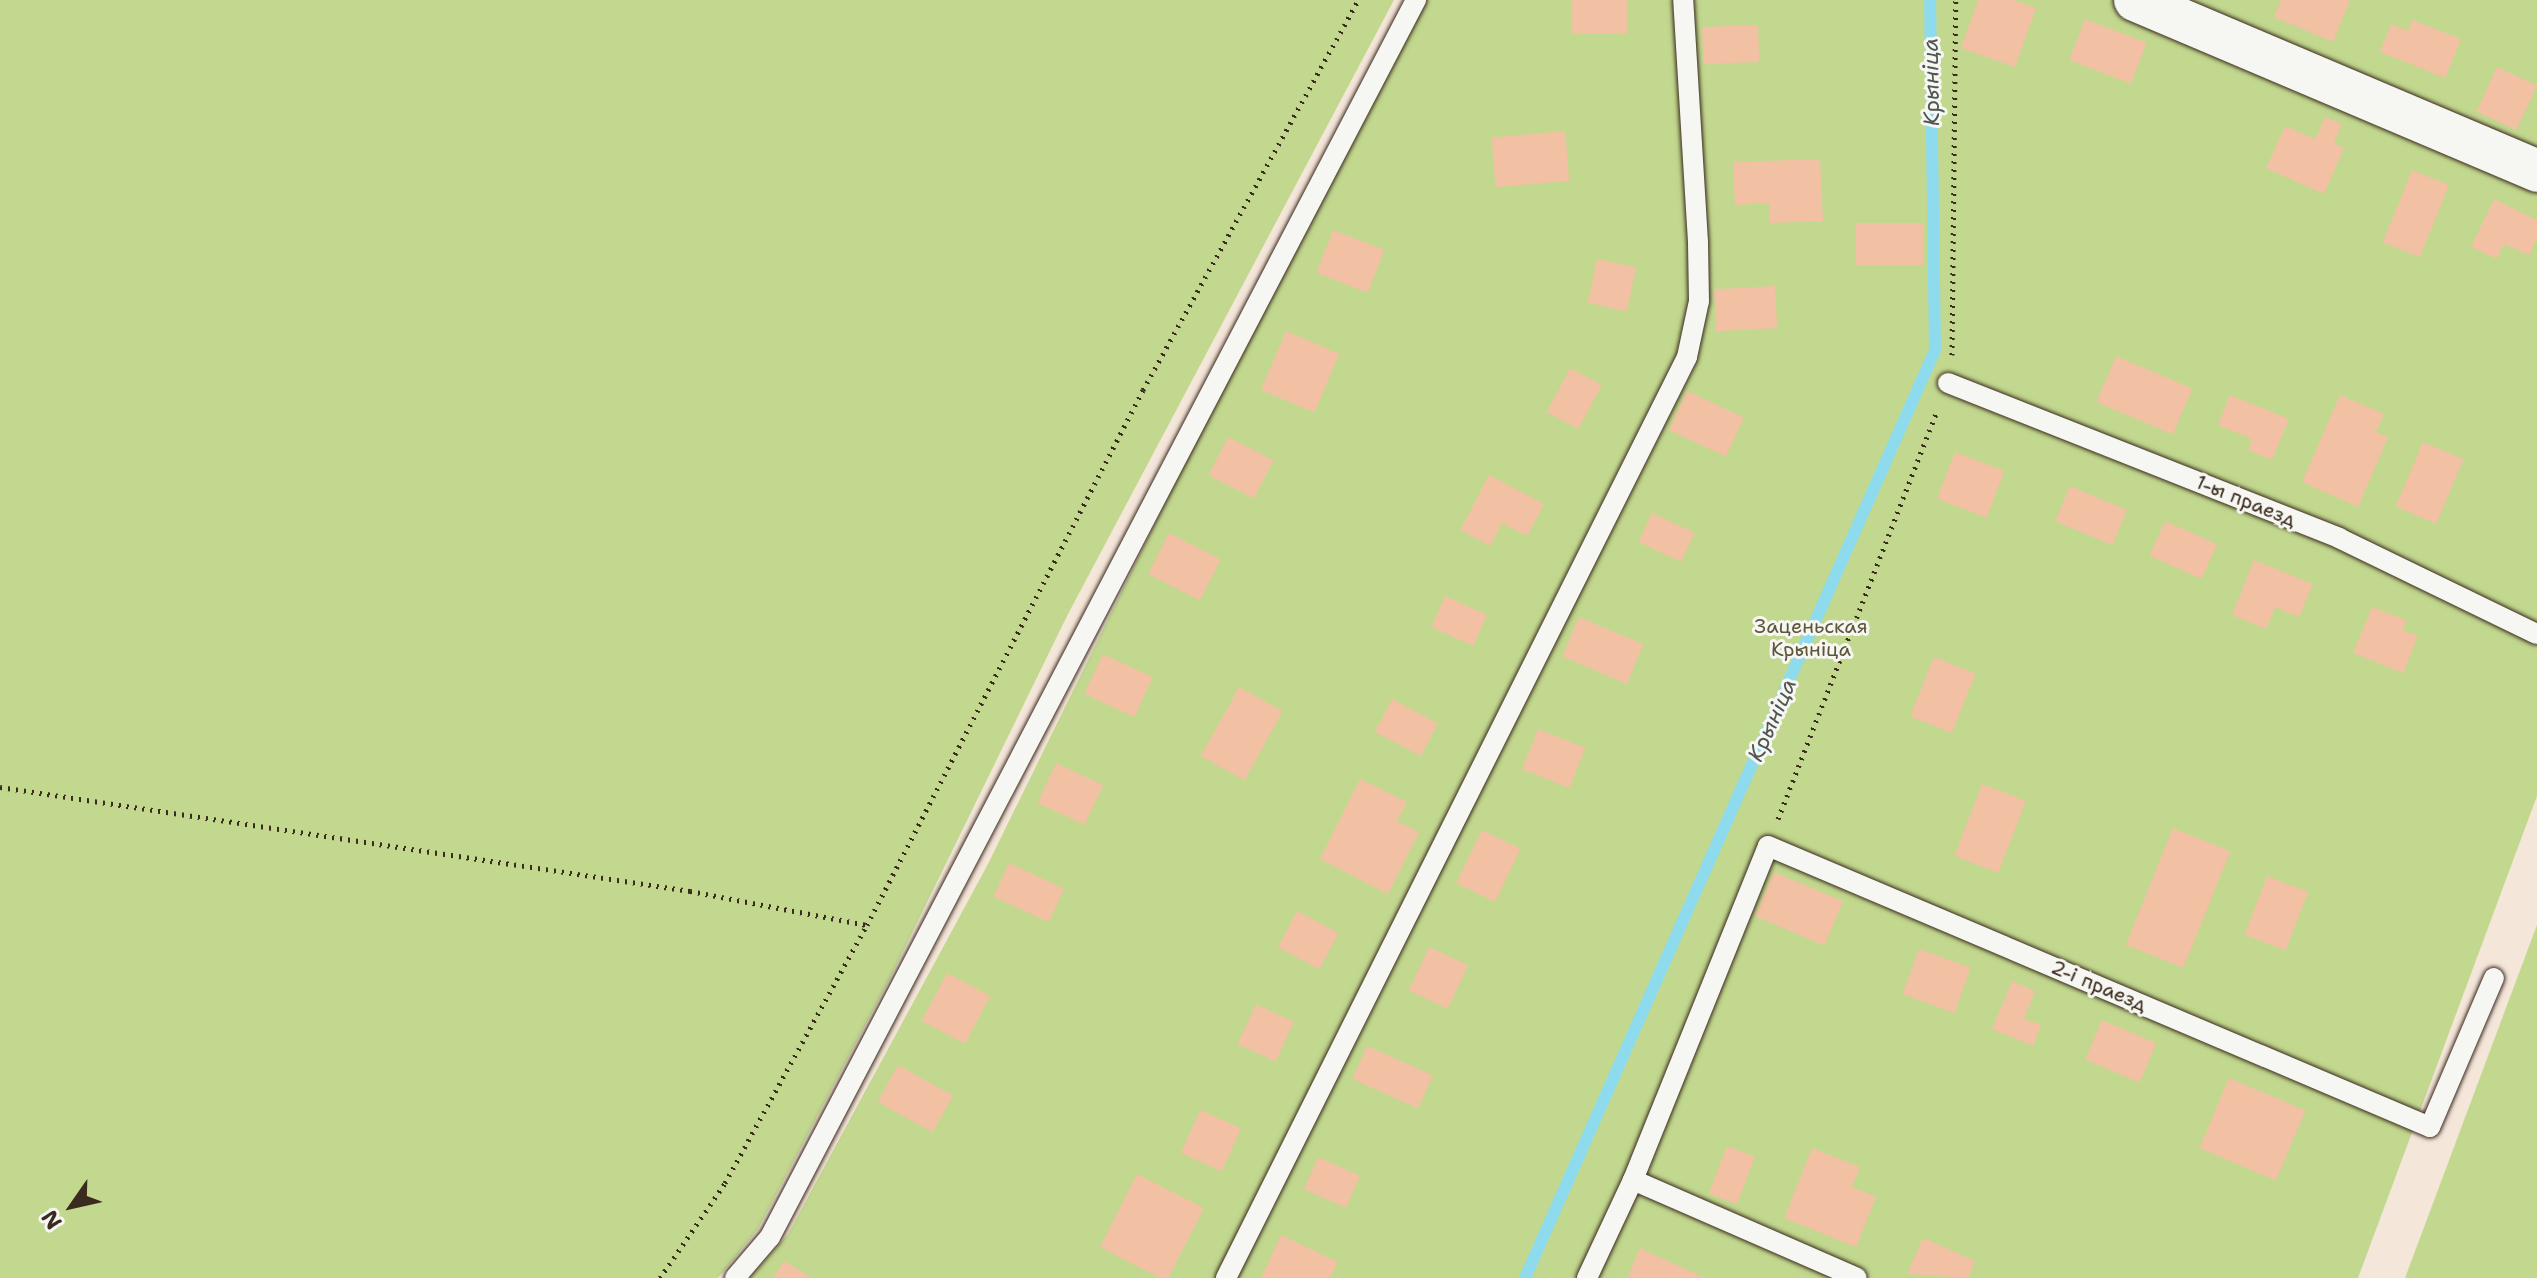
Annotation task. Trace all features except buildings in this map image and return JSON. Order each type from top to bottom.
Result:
[{"type":"street","points":[[2135,0],[2537,171]]},
{"type":"lane","points":[[735,1278],[770,1237],[1416,0]]},
{"type":"lane","points":[[1226,1278],[1687,357],[1699,301],[1683,0]]},
{"type":"lane","name":"1-ы праезд","points":[[1948,383],[2339,538],[2537,634]]},
{"type":"lane","points":[[1587,1278],[1633,1180],[1768,846]]},
{"type":"lane","name":"2-і праезд","points":[[1768,846],[2430,1127],[2494,978]]},
{"type":"lane","points":[[1633,1180],[1857,1278]]},
{"type":"path","points":[[660,1278],[725,1183],[867,925],[1143,390],[1358,0]]},
{"type":"path","points":[[1768,846],[1948,383],[1954,343],[1956,0]]},
{"type":"path","points":[[0,787],[690,891],[867,925]]},
{"type":"green space","points":[[0,0],[1394,0],[1067,616],[890,978],[758,1229],[718,1278],[0,1278]]},
{"type":"green space","name":"Заценьская Крыніца","points":[[1412,0],[2537,0],[2537,796],[2358,1278],[749,1278],[788,1234],[988,864]]},
{"type":"green space","points":[[2537,925],[2537,1278],[2405,1278]]},
{"type":"waterway","name":"Крыніца","points":[[1525,1278],[1935,350],[1930,0]]}]
